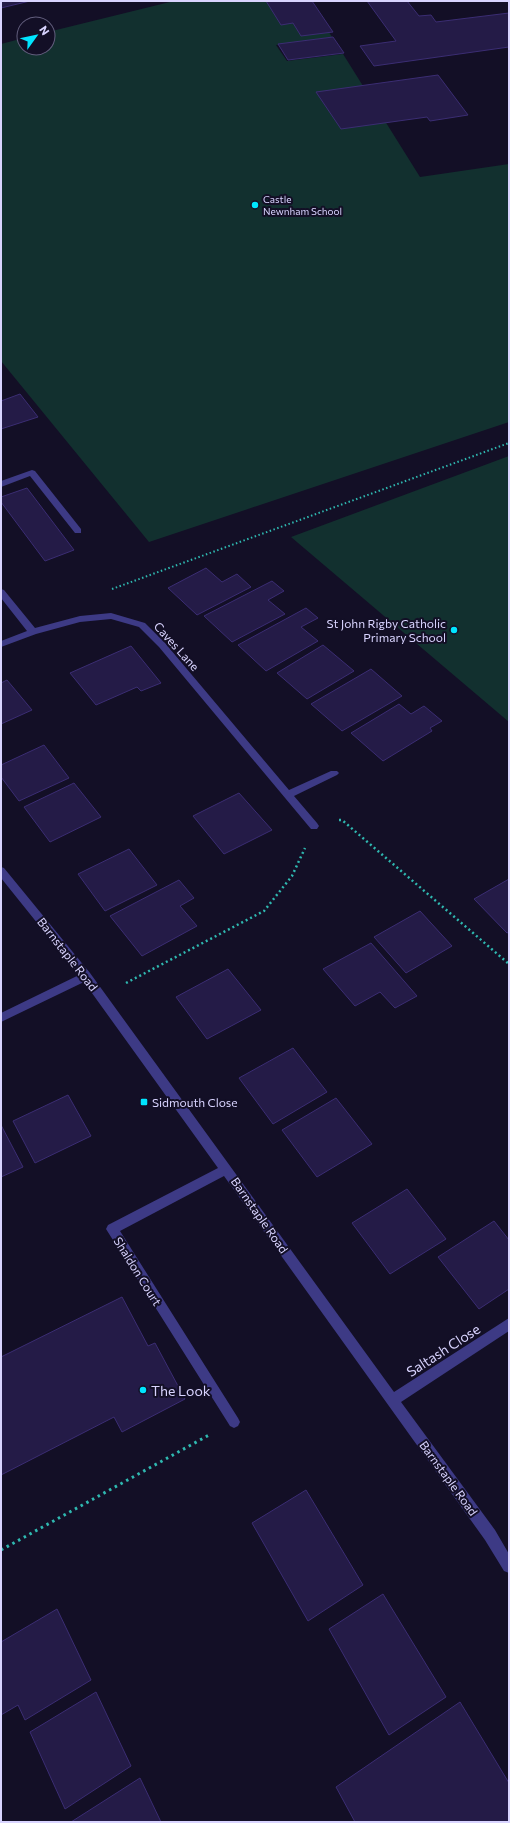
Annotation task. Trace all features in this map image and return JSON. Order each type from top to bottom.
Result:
[{"type":"street","points":[[1,484],[32,472],[78,530]]},
{"type":"street","points":[[1,592],[33,632]]},
{"type":"street","name":"Caves Lane","points":[[1,644],[33,632],[80,619],[111,616],[142,625],[162,645],[314,826]]},
{"type":"street","points":[[288,795],[334,773]]},
{"type":"street","name":"Barnstaple Road","points":[[1,871],[86,976],[227,1169],[332,1318],[490,1535],[509,1566]]},
{"type":"street","points":[[1,1018],[86,976]]},
{"type":"street","name":"Shaldon Court","points":[[227,1169],[112,1229],[234,1422]]},
{"type":"street","name":"Saltash Close","points":[[393,1400],[509,1324]]},
{"type":"path","points":[[107,591],[509,443]]},
{"type":"path","points":[[101,997],[264,911],[292,876],[314,826],[342,820],[509,964]]},
{"type":"path","points":[[1,1550],[234,1422]]},
{"type":"green space","name":"Castle Newnham School","points":[[174,1],[309,1],[332,37],[276,45],[287,61],[343,54],[420,177],[509,164],[509,422],[149,542],[1,361],[1,44],[16,40],[16,56],[56,56],[56,30]]},
{"type":"green space","name":"St John Rigby Catholic Primary School","points":[[509,456],[509,722],[291,537]]},
{"type":"building","points":[[1,1],[30,1],[1,8]]},
{"type":"building","points":[[266,1],[312,1],[333,32],[301,36],[293,23],[281,25]]},
{"type":"building","points":[[367,1],[407,1],[419,16],[431,15],[436,22],[509,13],[509,47],[374,66],[360,46],[396,41]]},
{"type":"building","points":[[333,37],[344,53],[288,60],[278,44]]},
{"type":"building","points":[[438,75],[468,115],[430,121],[427,117],[341,129],[316,92]]},
{"type":"building","points":[[20,394],[38,417],[1,429],[1,401]]},
{"type":"building","points":[[27,488],[74,550],[45,561],[1,502],[1,497]]},
{"type":"building","points":[[206,568],[222,582],[237,574],[251,587],[197,615],[168,588]]},
{"type":"building","points":[[272,581],[284,591],[268,600],[285,614],[232,642],[204,616]]},
{"type":"building","points":[[306,608],[318,618],[301,627],[318,641],[266,671],[238,645]]},
{"type":"building","points":[[323,645],[354,671],[307,699],[277,673]]},
{"type":"building","points":[[131,646],[161,683],[141,691],[137,687],[96,705],[70,673]]},
{"type":"building","points":[[371,669],[402,696],[342,731],[311,704]]},
{"type":"building","points":[[7,680],[32,710],[1,724],[1,683]]},
{"type":"building","points":[[399,704],[411,714],[424,706],[442,721],[430,728],[432,731],[383,761],[351,733]]},
{"type":"building","points":[[44,745],[69,778],[19,801],[1,777],[1,765]]},
{"type":"building","points":[[74,783],[101,817],[50,842],[24,807]]},
{"type":"building","points":[[239,793],[272,830],[224,854],[193,816]]},
{"type":"building","points":[[129,849],[157,885],[105,911],[78,874]]},
{"type":"building","points":[[509,879],[509,932],[507,933],[474,899]]},
{"type":"building","points":[[179,880],[194,898],[180,906],[197,926],[142,956],[110,916]]},
{"type":"building","points":[[420,911],[452,946],[406,973],[374,937]]},
{"type":"building","points":[[371,943],[417,996],[395,1008],[380,992],[355,1006],[323,969]]},
{"type":"building","points":[[228,969],[261,1010],[207,1039],[176,997]]},
{"type":"building","points":[[293,1048],[327,1092],[273,1124],[239,1078]]},
{"type":"building","points":[[68,1095],[91,1136],[35,1163],[13,1121]]},
{"type":"building","points":[[336,1098],[372,1144],[317,1177],[282,1130]]},
{"type":"building","points":[[1,1125],[23,1167],[1,1177]]},
{"type":"building","points":[[407,1189],[446,1239],[390,1274],[352,1223]]},
{"type":"building","points":[[494,1221],[509,1240],[509,1289],[479,1309],[438,1257]]},
{"type":"building","points":[[122,1297],[148,1346],[155,1343],[185,1399],[122,1432],[114,1417],[1,1475],[1,1357]]},
{"type":"building","points":[[306,1490],[363,1585],[308,1621],[252,1523]]},
{"type":"building","points":[[383,1594],[446,1697],[389,1735],[329,1629]]},
{"type":"building","points":[[57,1609],[91,1680],[25,1720],[18,1705],[1,1715],[1,1642]]},
{"type":"building","points":[[96,1692],[131,1766],[65,1809],[30,1732]]},
{"type":"building","points":[[460,1702],[509,1783],[509,1822],[355,1822],[336,1787]]},
{"type":"building","points":[[140,1778],[161,1822],[71,1822]]},
{"type":"place","name":"Castle Newnham School","points":[[255,205]]},
{"type":"place","name":"St John Rigby Catholic Primary School","points":[[454,630]]},
{"type":"place","name":"Sidmouth Close","points":[[144,1102]]},
{"type":"place","name":"The Look","points":[[143,1390]]}]
